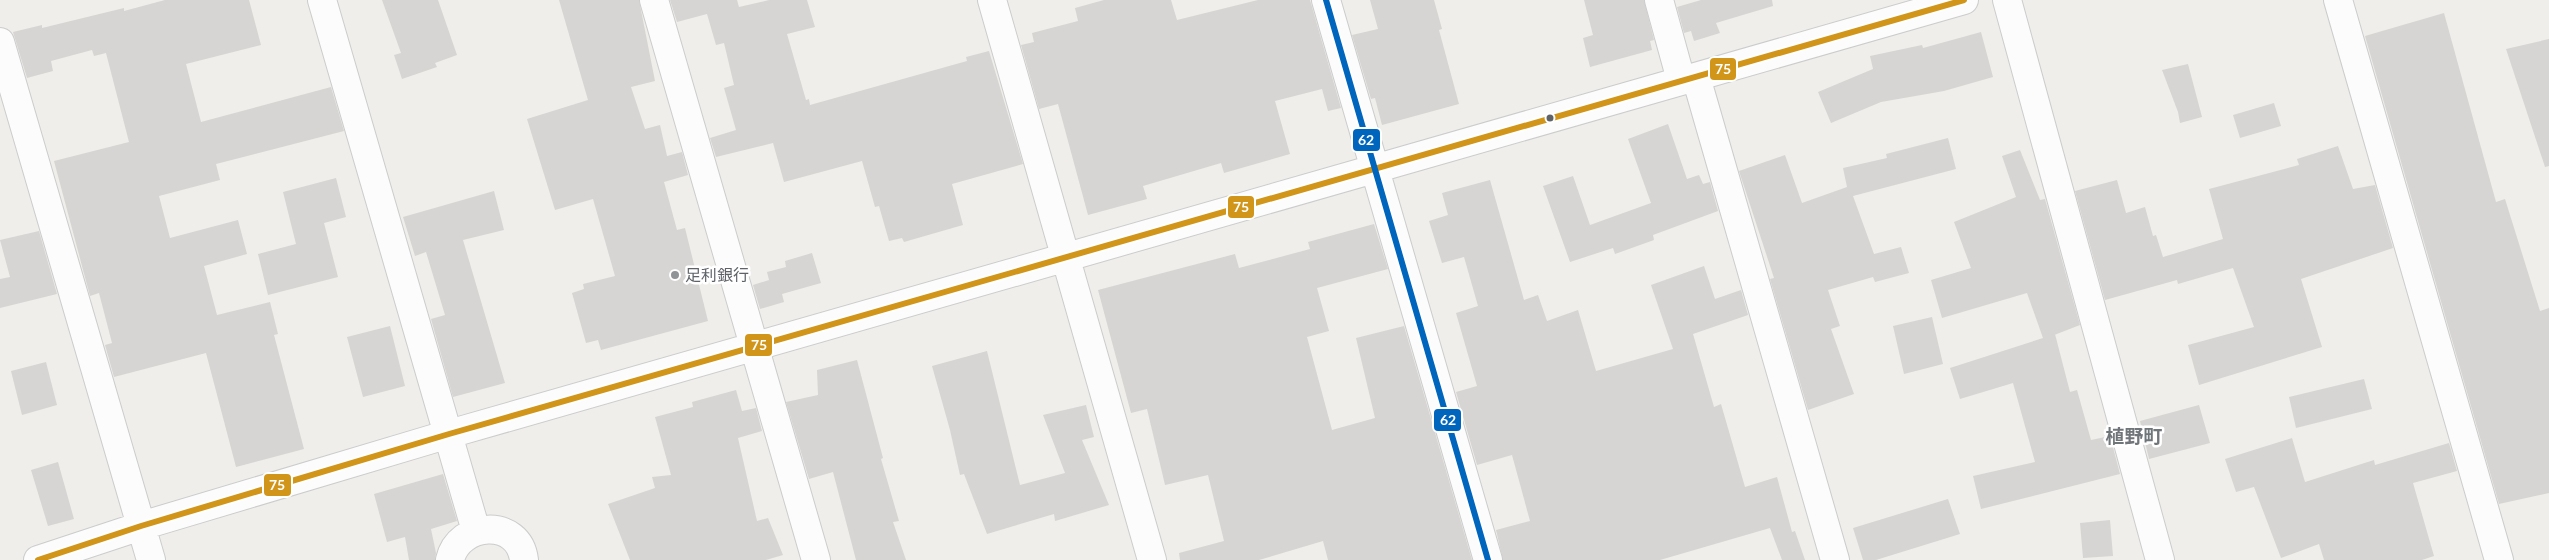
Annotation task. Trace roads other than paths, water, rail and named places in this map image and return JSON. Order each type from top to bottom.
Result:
[{"type":"street","points":[[322,0],[476,531]]},
{"type":"street","points":[[654,0],[816,560]]},
{"type":"street","points":[[992,0],[1152,560]]},
{"type":"street","points":[[1326,0],[1488,560]]},
{"type":"street","points":[[1659,0],[1688,78],[1835,560]]},
{"type":"street","points":[[38,560],[141,526],[449,434],[1964,0]]},
{"type":"street","points":[[2007,0],[2160,560]]},
{"type":"street","points":[[2338,0],[2499,560]]},
{"type":"street","points":[[0,42],[151,560]]},
{"type":"street","points":[[450,560],[459,540],[476,531],[493,528],[506,532],[516,541],[523,552],[524,560]]},
{"type":"place","name":"足利銀行","points":[[675,275]]},
{"type":"district","name":"植野町","points":[[2134,436]]}]
